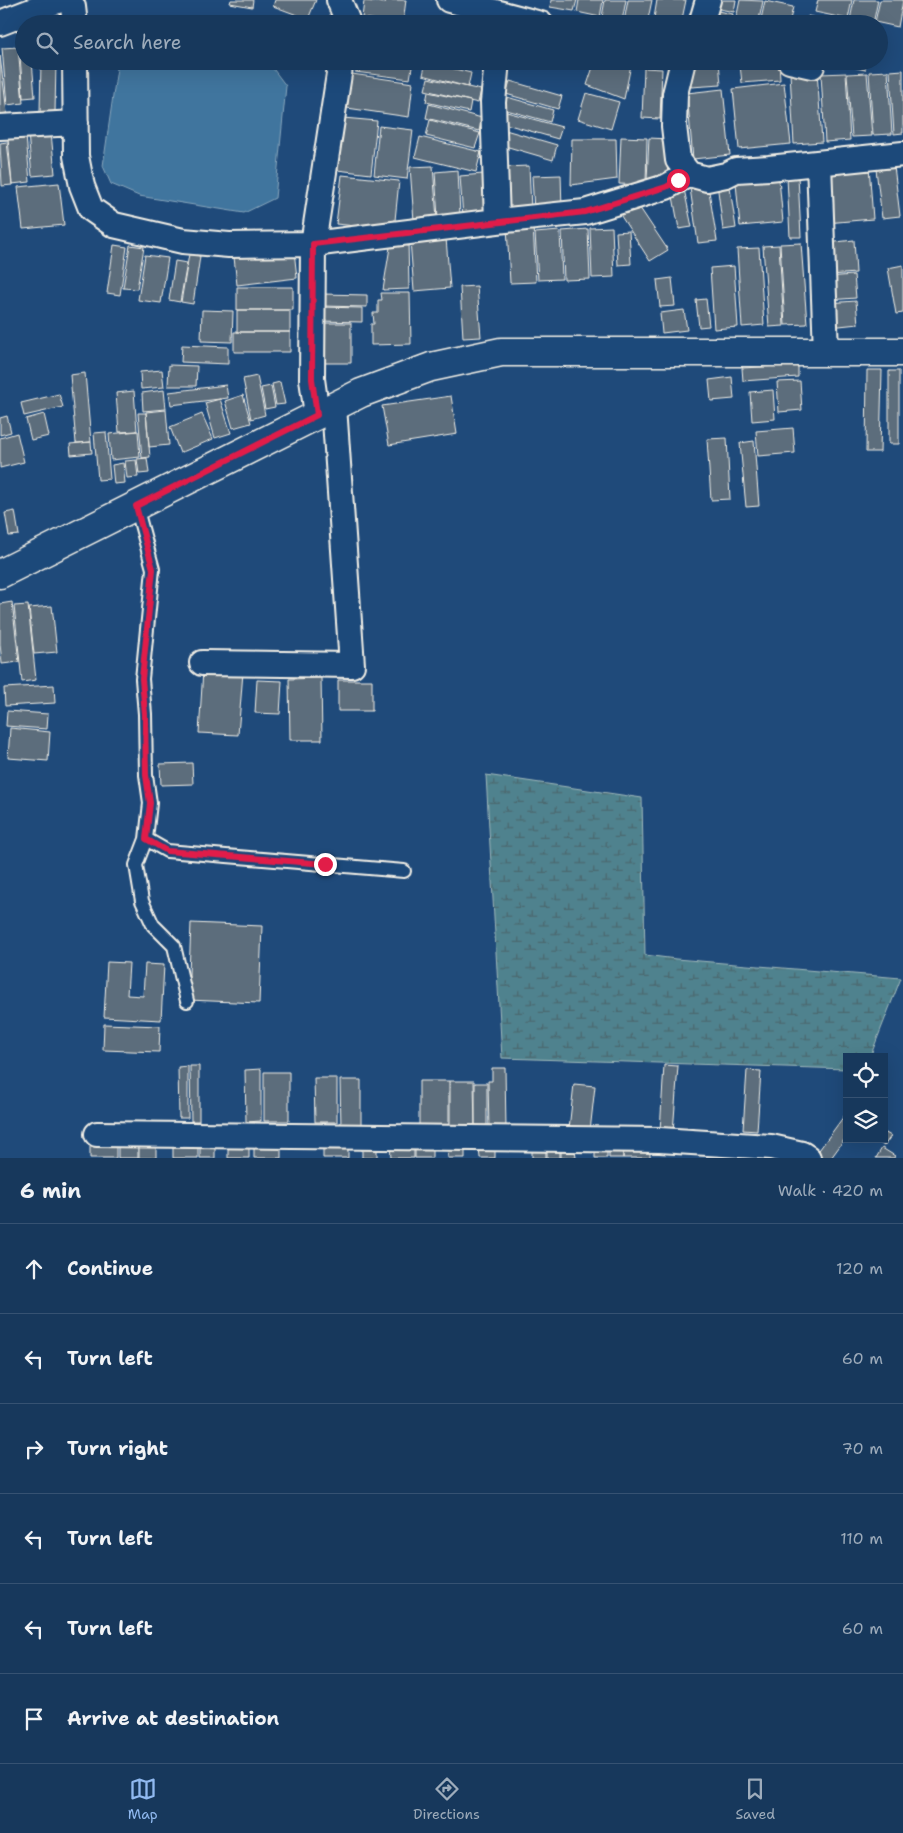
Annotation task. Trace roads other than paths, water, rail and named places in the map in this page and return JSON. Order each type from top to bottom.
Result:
[{"type":"street","points":[[21,15],[60,0]]},
{"type":"street","points":[[69,0],[73,7],[73,15]]},
{"type":"street","points":[[339,0],[345,15]]},
{"type":"street","points":[[449,0],[491,15]]},
{"type":"street","points":[[704,15],[708,0]]},
{"type":"street","points":[[0,23],[15,17]]},
{"type":"street","points":[[76,70],[76,156],[82,186],[91,209],[114,225],[183,241],[228,246],[313,244],[585,212],[666,187],[689,174]]},
{"type":"street","points":[[202,662],[352,666],[326,410],[312,379],[313,244],[340,70]]},
{"type":"street","points":[[497,70],[493,102],[497,221]]},
{"type":"street","points":[[681,70],[675,94],[674,126],[678,160],[689,174],[707,178],[726,175],[736,170],[903,154]]},
{"type":"street","points":[[0,127],[76,123]]},
{"type":"street","points":[[819,163],[826,352]]},
{"type":"street","points":[[0,574],[361,393],[431,367],[501,352],[903,352]]},
{"type":"street","points":[[97,1134],[583,1149],[660,1140],[771,1147],[802,1154],[808,1158]]},
{"type":"lane","points":[[136,506],[153,569],[142,679],[145,714],[146,775],[150,803],[146,839],[136,865],[142,901],[153,925],[174,946],[187,1001]]},
{"type":"lane","points":[[146,839],[167,851],[404,872]]},
{"type":"water","points":[[117,70],[274,70],[286,86],[275,198],[244,213],[139,196],[111,184],[103,166]]}]
